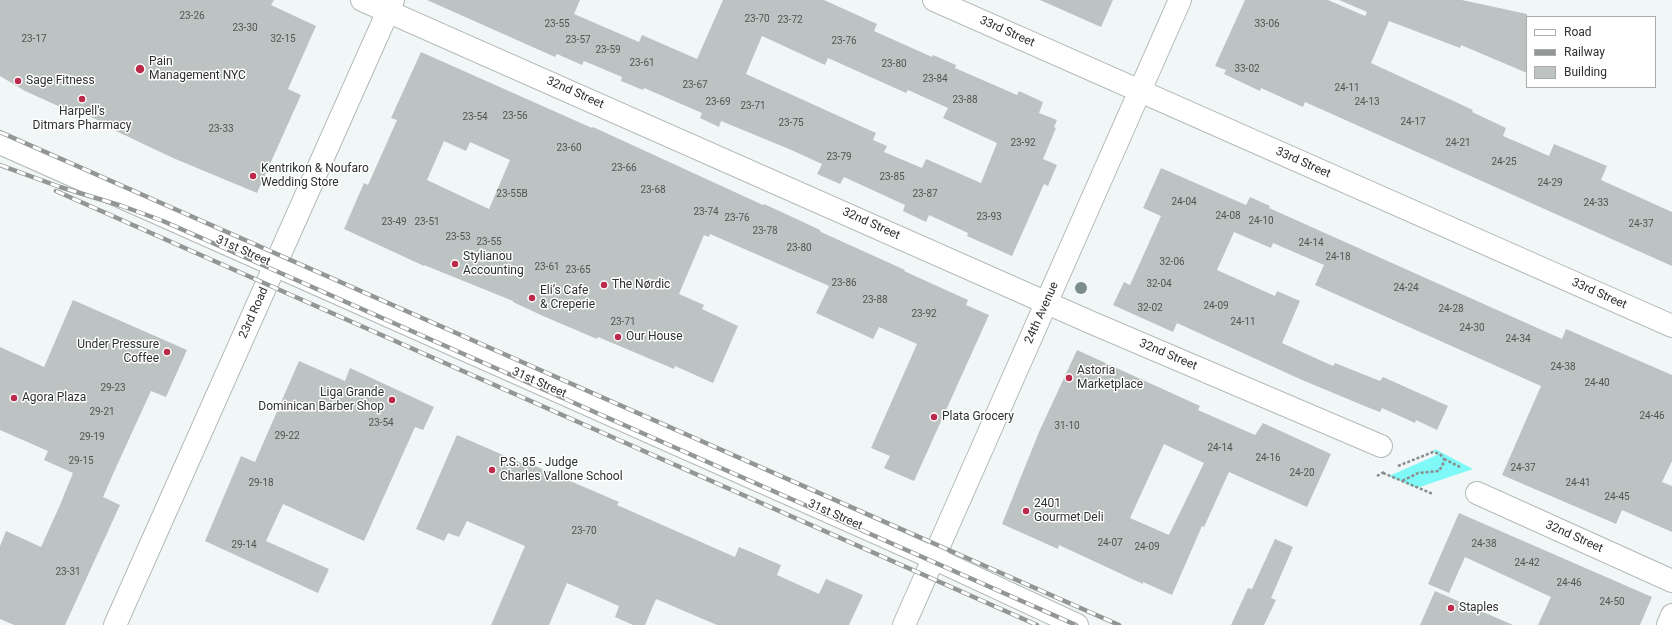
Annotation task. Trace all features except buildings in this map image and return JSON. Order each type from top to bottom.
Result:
[{"type":"street","name":"32nd Street","points":[[362,0],[390,5],[1090,322],[1381,446]]},
{"type":"street","name":"33rd Street","points":[[934,0],[1672,326]]},
{"type":"street","name":"24th Avenue","points":[[904,625],[1180,0]]},
{"type":"street","name":"23rd Road","points":[[115,625],[390,5]]},
{"type":"street","name":"31st Street","points":[[0,143],[933,558],[1077,625]]},
{"type":"street","name":"32nd Street","points":[[1477,493],[1672,581]]},
{"type":"street","points":[[1668,625],[1672,615]]},
{"type":"path","points":[[1397,466],[1432,452],[1440,454],[1444,459],[1460,467]]},
{"type":"path","points":[[1402,481],[1418,473],[1439,470],[1444,464],[1444,459]]},
{"type":"path","points":[[1377,476],[1390,469]]},
{"type":"path","points":[[1383,472],[1433,494]]},
{"type":"shaded area","points":[[1435,449],[1473,469],[1417,488],[1389,476],[1439,454],[1433,452]]},
{"type":"railway","points":[[0,132],[1119,625]]},
{"type":"railway","points":[[0,165],[60,187],[122,206],[163,221],[1076,625]]},
{"type":"railway","points":[[56,191],[1037,625]]},
{"type":"place","name":"Pain Management NYC","points":[[140,69]]},
{"type":"place","name":"Sage Fitness","points":[[18,81]]},
{"type":"place","name":"Harpell's Ditmars Pharmacy","points":[[82,99]]},
{"type":"place","name":"Kentrikon & Noufaro Wedding Store","points":[[253,176]]},
{"type":"place","name":"Stylianou Accounting","points":[[455,264]]},
{"type":"place","name":"The Nørdic","points":[[604,285]]},
{"type":"place","name":"Eli’s Cafe & Creperie","points":[[532,298]]},
{"type":"place","name":"Our House","points":[[618,337]]},
{"type":"place","name":"Under Pressure Coffee","points":[[167,352]]},
{"type":"place","name":"Astoria Marketplace","points":[[1069,378]]},
{"type":"place","name":"Agora Plaza","points":[[14,398]]},
{"type":"place","name":"Liga Grande Dominican Barber Shop","points":[[392,400]]},
{"type":"place","name":"Plata Grocery","points":[[934,417]]},
{"type":"place","name":"P.S. 85 - Judge Charles Vallone School","points":[[492,470]]},
{"type":"place","name":"2401 Gourmet Deli","points":[[1026,511]]},
{"type":"place","name":"Staples","points":[[1451,608]]}]
